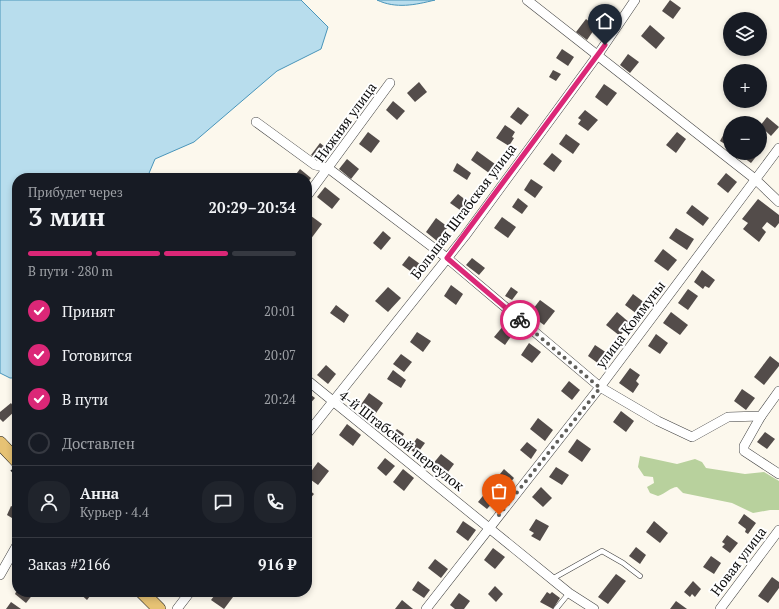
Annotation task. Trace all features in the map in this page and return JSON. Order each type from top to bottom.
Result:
[{"type":"main road","points":[[0,443],[12,456]]},
{"type":"main road","points":[[147,597],[159,609]]},
{"type":"street","points":[[527,0],[755,179],[779,202]]},
{"type":"street","name":"Большая Штабская улица","points":[[312,427],[331,401],[447,258],[597,56],[635,0]]},
{"type":"street","name":"Нижняя улица","points":[[312,189],[390,83]]},
{"type":"street","points":[[256,122],[315,165],[328,168],[447,258],[600,388],[658,421],[692,437],[728,417],[761,416]]},
{"type":"street","name":"улица Коммуны","points":[[426,609],[600,388],[779,148]]},
{"type":"street","name":"4-й Штабской переулок","points":[[312,384],[490,526],[569,593],[594,609]]},
{"type":"street","points":[[779,391],[761,416],[744,446],[744,451],[779,474]]},
{"type":"street","name":"Новая улица","points":[[720,609],[779,530]]},
{"type":"street","points":[[0,575],[12,554]]},
{"type":"street","points":[[178,609],[186,597]]},
{"type":"lane","points":[[552,579],[602,551],[623,563],[640,576]]},
{"type":"lane","points":[[556,609],[569,593]]},
{"type":"green space","points":[[640,456],[677,464],[695,459],[702,462],[706,468],[745,474],[764,472],[779,481],[779,510],[753,513],[732,503],[683,493],[677,487],[672,488],[658,496],[650,493],[647,487],[654,483],[653,477],[644,476],[638,467]]},
{"type":"water","points":[[0,0],[301,0],[328,27],[321,49],[277,71],[194,142],[155,159],[149,173],[12,173],[12,378],[0,373]]},
{"type":"water","points":[[377,0],[435,0],[413,5],[398,5],[384,3]]},
{"type":"building","points":[[670,0],[681,8],[673,19],[662,11]]},
{"type":"building","points":[[586,19],[596,27],[587,40],[576,32]]},
{"type":"building","points":[[650,25],[665,38],[656,49],[641,36]]},
{"type":"building","points":[[562,49],[574,57],[568,66],[556,58]]},
{"type":"building","points":[[628,54],[639,62],[630,73],[620,65]]},
{"type":"building","points":[[553,70],[561,74],[556,81],[549,77]]},
{"type":"building","points":[[419,82],[427,92],[415,102],[407,93]]},
{"type":"building","points":[[604,84],[617,93],[607,106],[595,97]]},
{"type":"building","points":[[393,101],[405,111],[397,120],[386,110]]},
{"type":"building","points":[[518,107],[529,115],[521,125],[510,117]]},
{"type":"building","points":[[585,110],[598,120],[588,131],[578,124],[581,120],[578,118]]},
{"type":"building","points":[[767,117],[779,127],[771,136],[767,132]]},
{"type":"building","points":[[505,125],[515,132],[512,137],[514,138],[509,146],[496,138]]},
{"type":"building","points":[[368,132],[380,141],[371,153],[359,144]]},
{"type":"building","points":[[677,132],[686,139],[676,153],[666,145]]},
{"type":"building","points":[[566,134],[580,144],[573,154],[559,144]]},
{"type":"building","points":[[723,136],[723,143],[720,141]]},
{"type":"building","points":[[320,143],[330,151],[322,163],[311,155]]},
{"type":"building","points":[[477,151],[495,164],[489,173],[471,160]]},
{"type":"building","points":[[552,153],[562,161],[554,172],[543,164]]},
{"type":"building","points":[[347,159],[359,169],[351,179],[339,169]]},
{"type":"building","points":[[457,163],[471,173],[467,180],[453,171]]},
{"type":"building","points":[[300,169],[305,173],[297,173]]},
{"type":"building","points":[[726,173],[737,182],[728,193],[717,184]]},
{"type":"building","points":[[531,179],[543,187],[535,198],[524,190]]},
{"type":"building","points":[[325,187],[340,199],[332,209],[317,197]]},
{"type":"building","points":[[458,194],[467,201],[460,210],[450,203]]},
{"type":"building","points":[[518,198],[528,206],[522,214],[512,207]]},
{"type":"building","points":[[758,199],[779,215],[779,223],[775,228],[767,222],[762,228],[766,232],[759,242],[743,229],[748,223],[742,219]]},
{"type":"building","points":[[692,205],[709,218],[703,226],[686,213]]},
{"type":"building","points":[[312,217],[322,224],[312,237]]},
{"type":"building","points":[[502,217],[516,227],[508,238],[494,228]]},
{"type":"building","points":[[436,218],[448,227],[437,241],[426,232]]},
{"type":"building","points":[[676,228],[694,239],[687,250],[669,238]]},
{"type":"building","points":[[383,231],[391,238],[381,250],[373,243]]},
{"type":"building","points":[[663,249],[677,260],[668,271],[654,261]]},
{"type":"building","points":[[409,256],[420,264],[413,273],[402,265]]},
{"type":"building","points":[[472,258],[485,268],[479,275],[466,265]]},
{"type":"building","points":[[702,270],[715,280],[709,288],[705,286],[703,289],[694,282]]},
{"type":"building","points":[[451,285],[463,294],[456,305],[444,296]]},
{"type":"building","points":[[388,287],[401,298],[388,312],[375,301]]},
{"type":"building","points":[[511,287],[518,292],[512,300],[505,296]]},
{"type":"building","points":[[688,289],[698,296],[688,310],[678,303]]},
{"type":"building","points":[[633,294],[645,303],[637,314],[625,305]]},
{"type":"building","points":[[540,300],[555,311],[544,325],[529,314]]},
{"type":"building","points":[[336,305],[349,315],[344,323],[330,313]]},
{"type":"building","points":[[617,312],[630,323],[620,336],[606,325]]},
{"type":"building","points":[[671,312],[688,325],[680,335],[663,323]]},
{"type":"building","points":[[504,325],[514,332],[505,345],[494,337]]},
{"type":"building","points":[[417,332],[431,341],[423,352],[410,342]]},
{"type":"building","points":[[656,334],[668,343],[660,354],[648,346]]},
{"type":"building","points":[[529,343],[541,352],[532,363],[521,355]]},
{"type":"building","points":[[595,345],[607,353],[599,364],[588,356]]},
{"type":"building","points":[[401,354],[412,362],[404,372],[393,364]]},
{"type":"building","points":[[770,356],[779,363],[779,366],[764,385],[754,377]]},
{"type":"building","points":[[326,365],[336,374],[328,384],[317,375]]},
{"type":"building","points":[[630,368],[640,375],[636,381],[639,384],[633,393],[619,383]]},
{"type":"building","points":[[393,370],[406,380],[401,388],[387,379]]},
{"type":"building","points":[[569,381],[580,390],[572,400],[561,391]]},
{"type":"building","points":[[742,389],[755,398],[746,410],[734,401]]},
{"type":"building","points":[[369,393],[383,403],[374,416],[360,406]]},
{"type":"building","points":[[11,403],[12,414],[3,422],[0,419],[0,412]]},
{"type":"building","points":[[621,411],[634,421],[626,432],[613,422]]},
{"type":"building","points":[[538,418],[553,430],[545,441],[530,429]]},
{"type":"building","points":[[347,424],[361,435],[353,446],[339,435]]},
{"type":"building","points":[[397,429],[404,434],[400,440],[393,434]]},
{"type":"building","points":[[765,432],[775,439],[767,449],[757,442]]},
{"type":"building","points":[[417,438],[425,443],[417,454],[409,449]]},
{"type":"building","points":[[577,439],[591,449],[582,462],[568,452]]},
{"type":"building","points":[[527,442],[537,450],[531,459],[520,450]]},
{"type":"building","points":[[441,454],[454,464],[445,476],[432,465]]},
{"type":"building","points":[[385,458],[395,466],[386,476],[377,468]]},
{"type":"building","points":[[318,462],[329,471],[318,485],[312,481],[312,470]]},
{"type":"building","points":[[556,467],[569,475],[562,485],[549,477]]},
{"type":"building","points":[[403,469],[414,478],[404,491],[393,482]]},
{"type":"building","points":[[504,469],[514,478],[506,488],[496,479]]},
{"type":"building","points":[[541,487],[552,498],[543,507],[532,497]]},
{"type":"building","points":[[486,492],[495,500],[487,509],[478,502]]},
{"type":"building","points":[[11,506],[12,506],[12,518],[7,515]]},
{"type":"building","points":[[744,514],[756,523],[748,534],[745,532],[746,529],[738,523]]},
{"type":"building","points":[[536,519],[549,526],[540,541],[531,536],[534,533],[529,530]]},
{"type":"building","points":[[463,521],[476,530],[468,541],[456,532]]},
{"type":"building","points":[[654,521],[668,533],[660,543],[646,532]]},
{"type":"building","points":[[727,535],[738,543],[730,553],[722,547],[725,544],[722,542]]},
{"type":"building","points":[[636,547],[646,555],[640,564],[629,556]]},
{"type":"building","points":[[493,548],[505,557],[495,569],[484,560]]},
{"type":"building","points":[[711,556],[721,563],[714,574],[703,567]]},
{"type":"building","points":[[435,559],[448,569],[441,578],[428,568]]},
{"type":"building","points":[[616,574],[626,581],[608,604],[598,597]]},
{"type":"building","points":[[772,577],[779,582],[779,588],[768,603],[758,596]]},
{"type":"building","points":[[418,581],[430,590],[424,598],[412,590]]},
{"type":"building","points":[[693,581],[701,589],[695,597],[692,594],[690,597],[684,592]]},
{"type":"building","points":[[495,586],[503,594],[496,602],[488,594]]},
{"type":"building","points":[[547,592],[550,594],[552,592],[560,598],[553,609],[540,602]]},
{"type":"building","points":[[459,593],[470,601],[464,609],[455,609],[450,605]]},
{"type":"building","points":[[19,597],[31,597],[26,603]]},
{"type":"building","points":[[213,597],[233,597],[224,609],[211,600]]},
{"type":"building","points":[[402,600],[413,609],[395,609]]},
{"type":"building","points":[[676,601],[687,609],[670,609]]},
{"type":"building","points":[[11,602],[21,609],[6,609]]},
{"type":"way so far","points":[[499,515],[600,388],[520,320]]},
{"type":"route","points":[[520,320],[447,258],[465,236],[605,45]]}]
